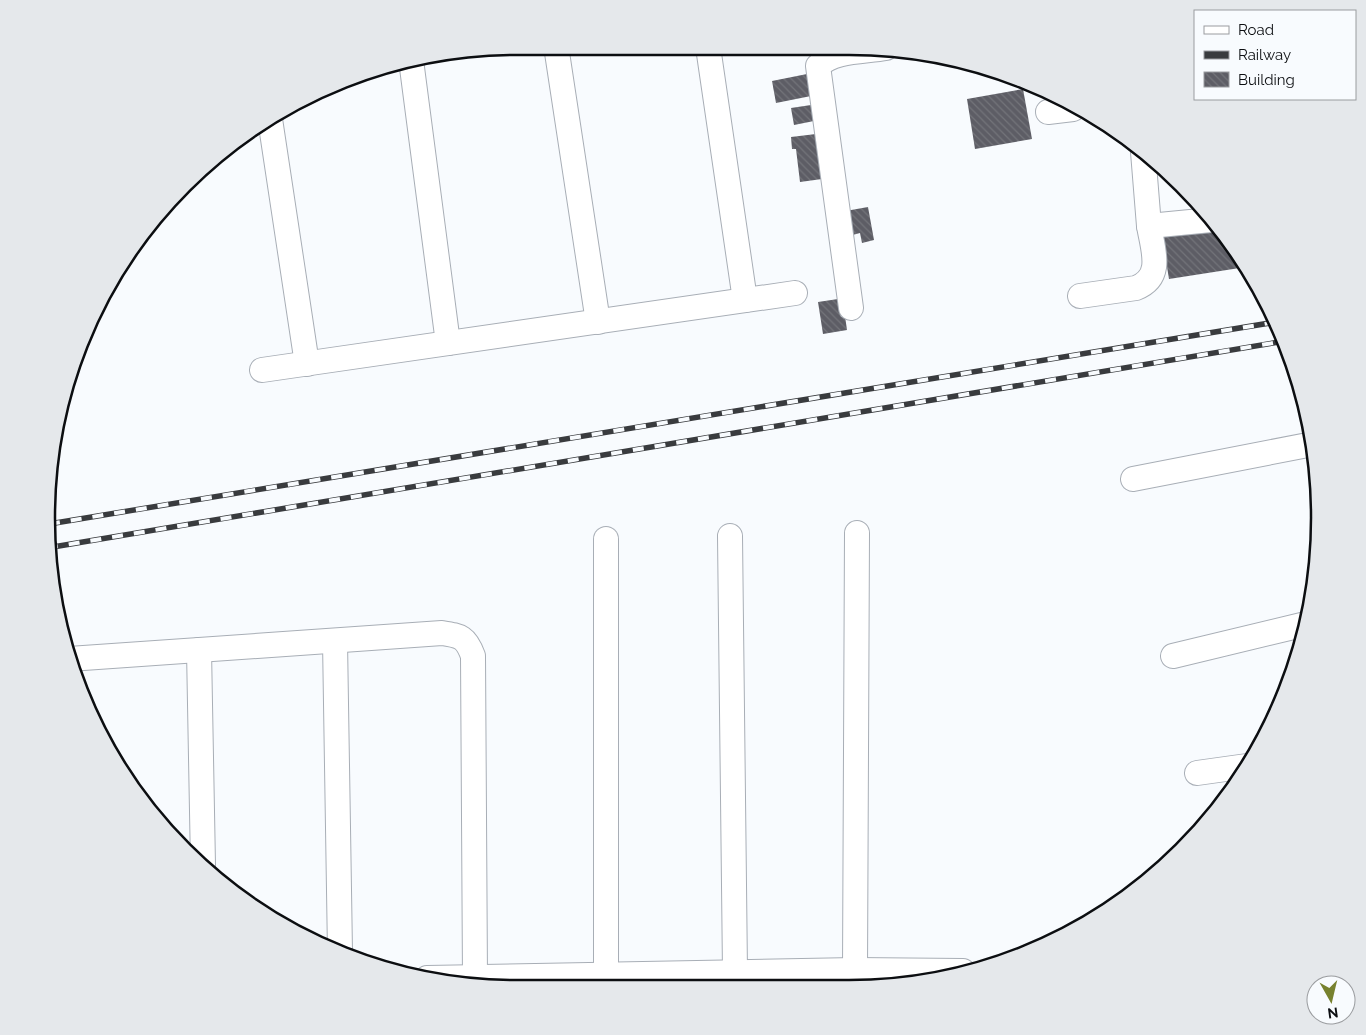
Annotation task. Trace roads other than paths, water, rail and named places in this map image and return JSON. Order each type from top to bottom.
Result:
[{"type":"street","points":[[557,55],[598,322]]},
{"type":"street","points":[[709,55],[745,300]]},
{"type":"street","points":[[840,55],[824,60],[818,66],[851,308]]},
{"type":"street","points":[[412,68],[448,343]]},
{"type":"street","points":[[1048,112],[1066,110]]},
{"type":"street","points":[[271,127],[307,364]]},
{"type":"street","points":[[1080,296],[1136,288],[1150,280],[1154,273],[1155,265],[1144,163]]},
{"type":"street","points":[[1150,226],[1202,221]]},
{"type":"street","points":[[262,370],[795,293]]},
{"type":"street","points":[[1133,479],[1305,445]]},
{"type":"street","points":[[855,970],[857,533]]},
{"type":"street","points":[[730,536],[735,972]]},
{"type":"street","points":[[606,538],[606,979]]},
{"type":"street","points":[[1173,656],[1298,626]]},
{"type":"street","points":[[78,658],[442,633],[457,635],[468,642],[473,656],[475,977]]},
{"type":"street","points":[[335,640],[340,944]]},
{"type":"street","points":[[199,650],[203,856]]},
{"type":"street","points":[[1197,772],[1237,767]]},
{"type":"street","points":[[468,977],[606,979],[735,972],[940,971]]},
{"type":"railway","points":[[55,523],[1268,323]]},
{"type":"railway","points":[[56,547],[1277,342]]}]
